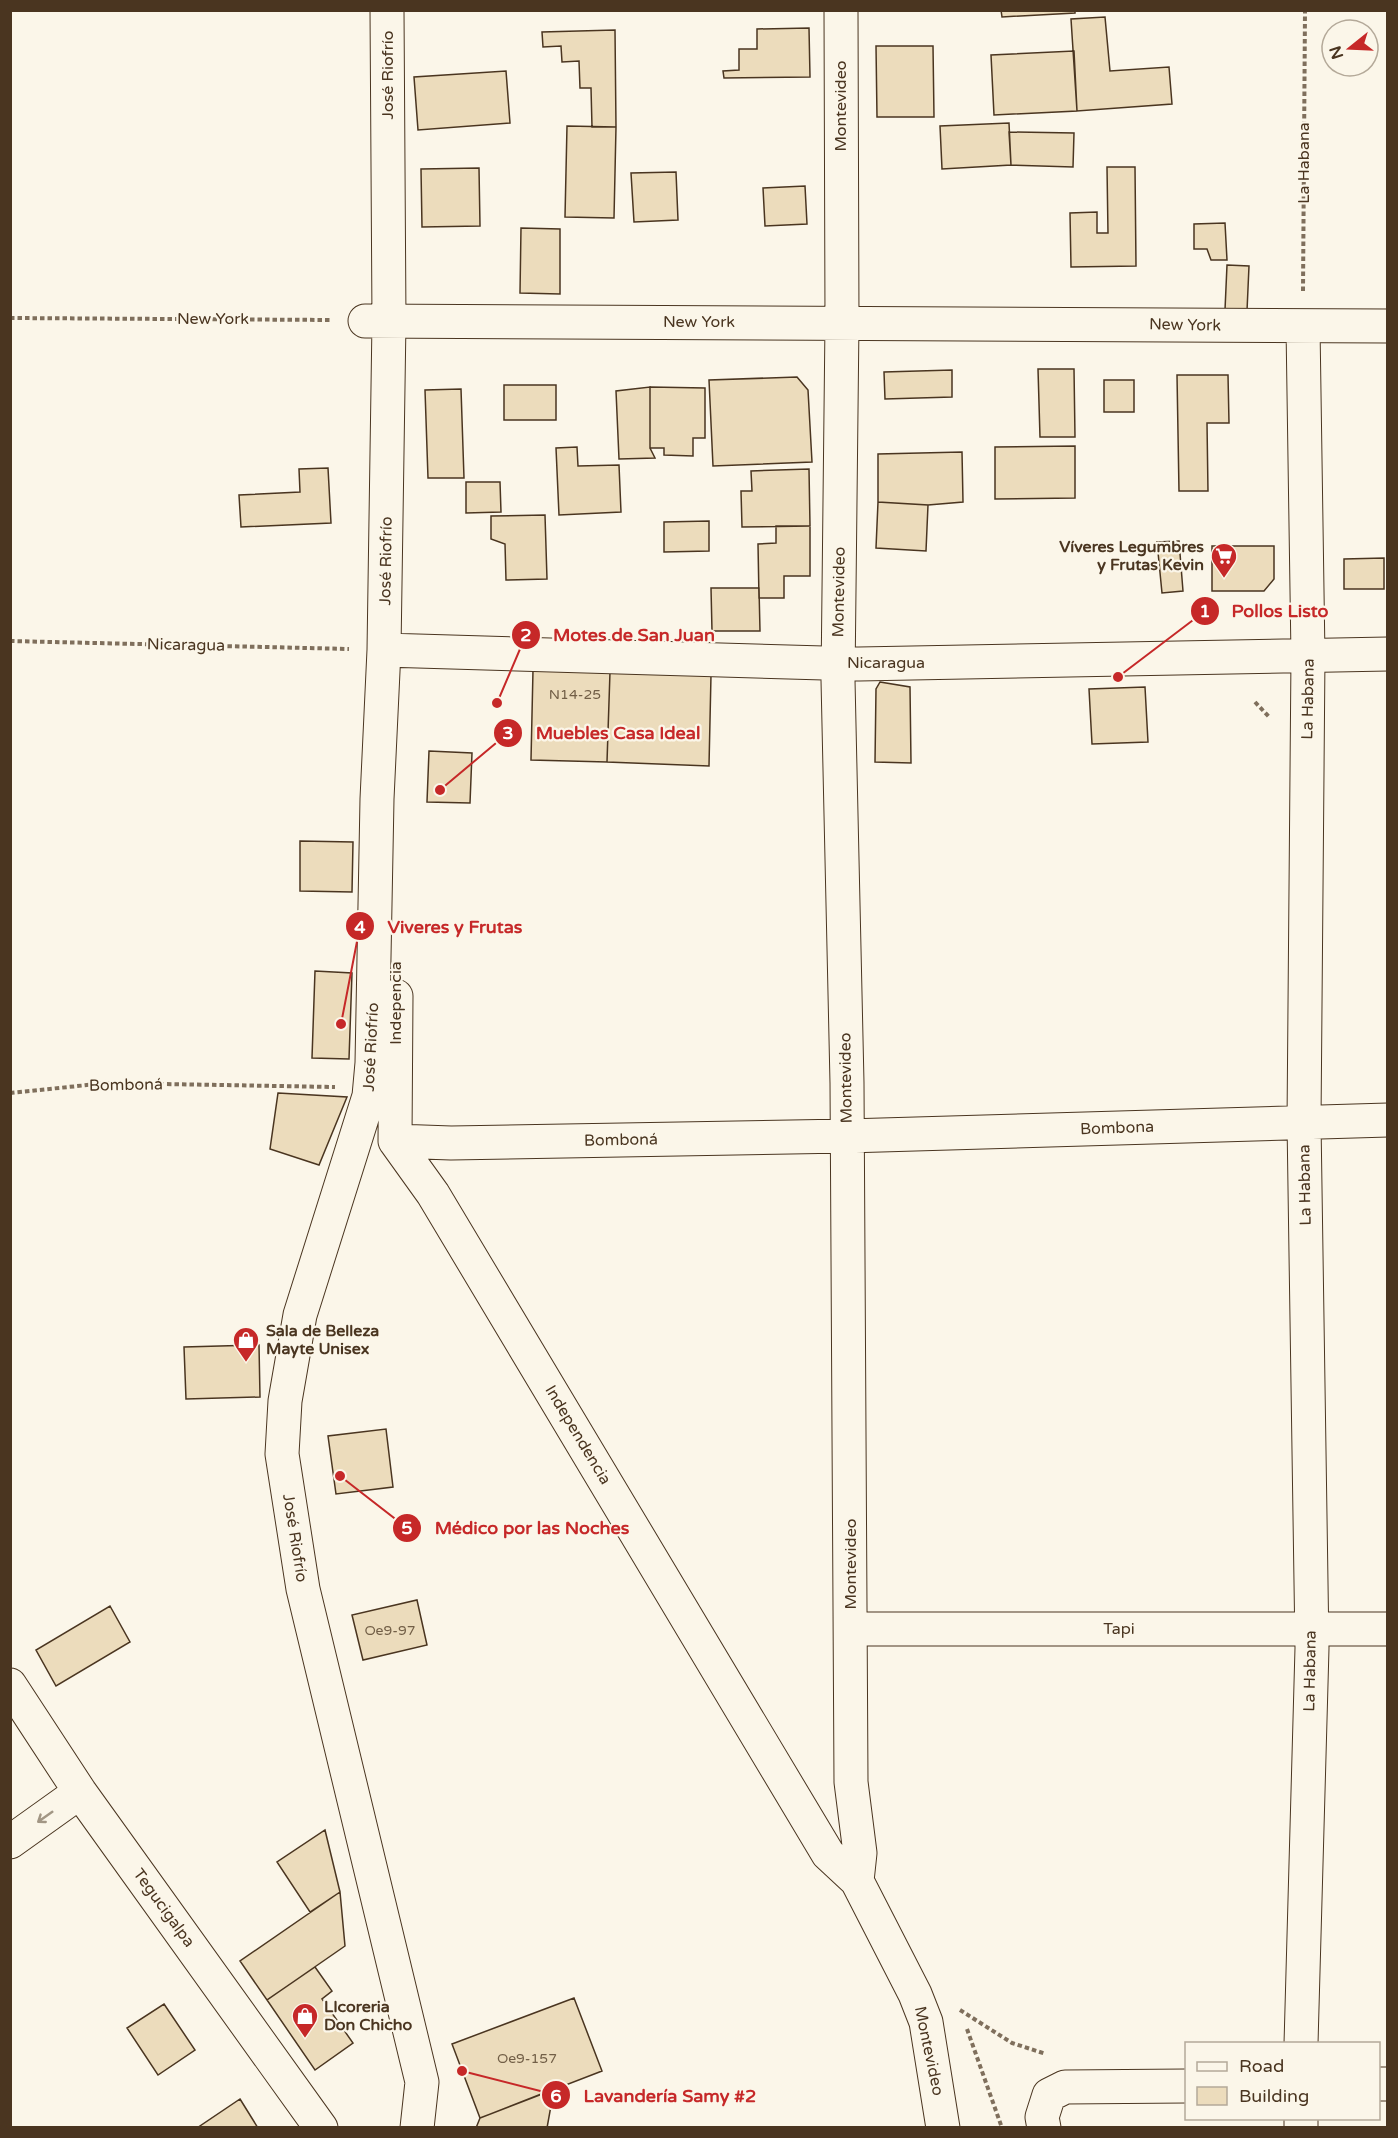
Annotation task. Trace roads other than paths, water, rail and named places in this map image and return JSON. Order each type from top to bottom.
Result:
[{"type":"street","name":"José Riofrío","points":[[387,10],[377,321],[384,650],[377,799],[369,1096],[300,1315],[285,1401],[282,1454],[303,1589],[423,2082],[417,2127]]},
{"type":"street","name":"Montevideo","points":[[841,10],[842,322],[839,663],[847,1136],[851,1782],[860,1853],[856,1881],[915,1994],[927,2028],[943,2127]]},
{"type":"street","name":"New York","points":[[377,321],[1388,326]]},
{"type":"street","name":"La Habana","points":[[1301,2042],[1311,1629],[1304,1122],[1308,656],[1303,327]]},
{"type":"street","name":"Nicaragua","points":[[384,650],[839,663],[1388,654]]},
{"type":"street","name":"Indepencia","points":[[377,799],[389,817],[397,843],[395,1141]]},
{"type":"street","name":"Bombona","points":[[847,1136],[1388,1120]]},
{"type":"street","name":"Bomboná","points":[[395,1141],[451,1143],[847,1136]]},
{"type":"street","name":"Independencia","points":[[395,1141],[434,1194],[828,1854],[856,1881]]},
{"type":"street","name":"Tapi","points":[[851,1629],[1388,1629]]},
{"type":"street","name":"Tegucigalpa","points":[[10,1685],[80,1792],[321,2127]]},
{"type":"street","points":[[10,1842],[80,1792]]},
{"type":"street","points":[[1044,2127],[1042,2116],[1049,2095],[1065,2086],[1185,2085]]},
{"type":"place","name":"Víveres Legumbres y Frutas Kevin","points":[[1224,579]]},
{"type":"place","name":"Pollos Listo","points":[[1118,677]]},
{"type":"place","name":"Motes de San Juan","points":[[497,703]]},
{"type":"place","name":"Muebles Casa Ideal","points":[[440,790]]},
{"type":"place","name":"Viveres y Frutas","points":[[341,1024]]},
{"type":"place","name":"Sala de Belleza Mayte Unisex","points":[[246,1363]]},
{"type":"place","name":"Médico por las Noches","points":[[340,1476]]},
{"type":"place","name":"LIcoreria Don Chicho","points":[[305,2039]]},
{"type":"place","name":"Lavandería Samy #2","points":[[462,2071]]}]
